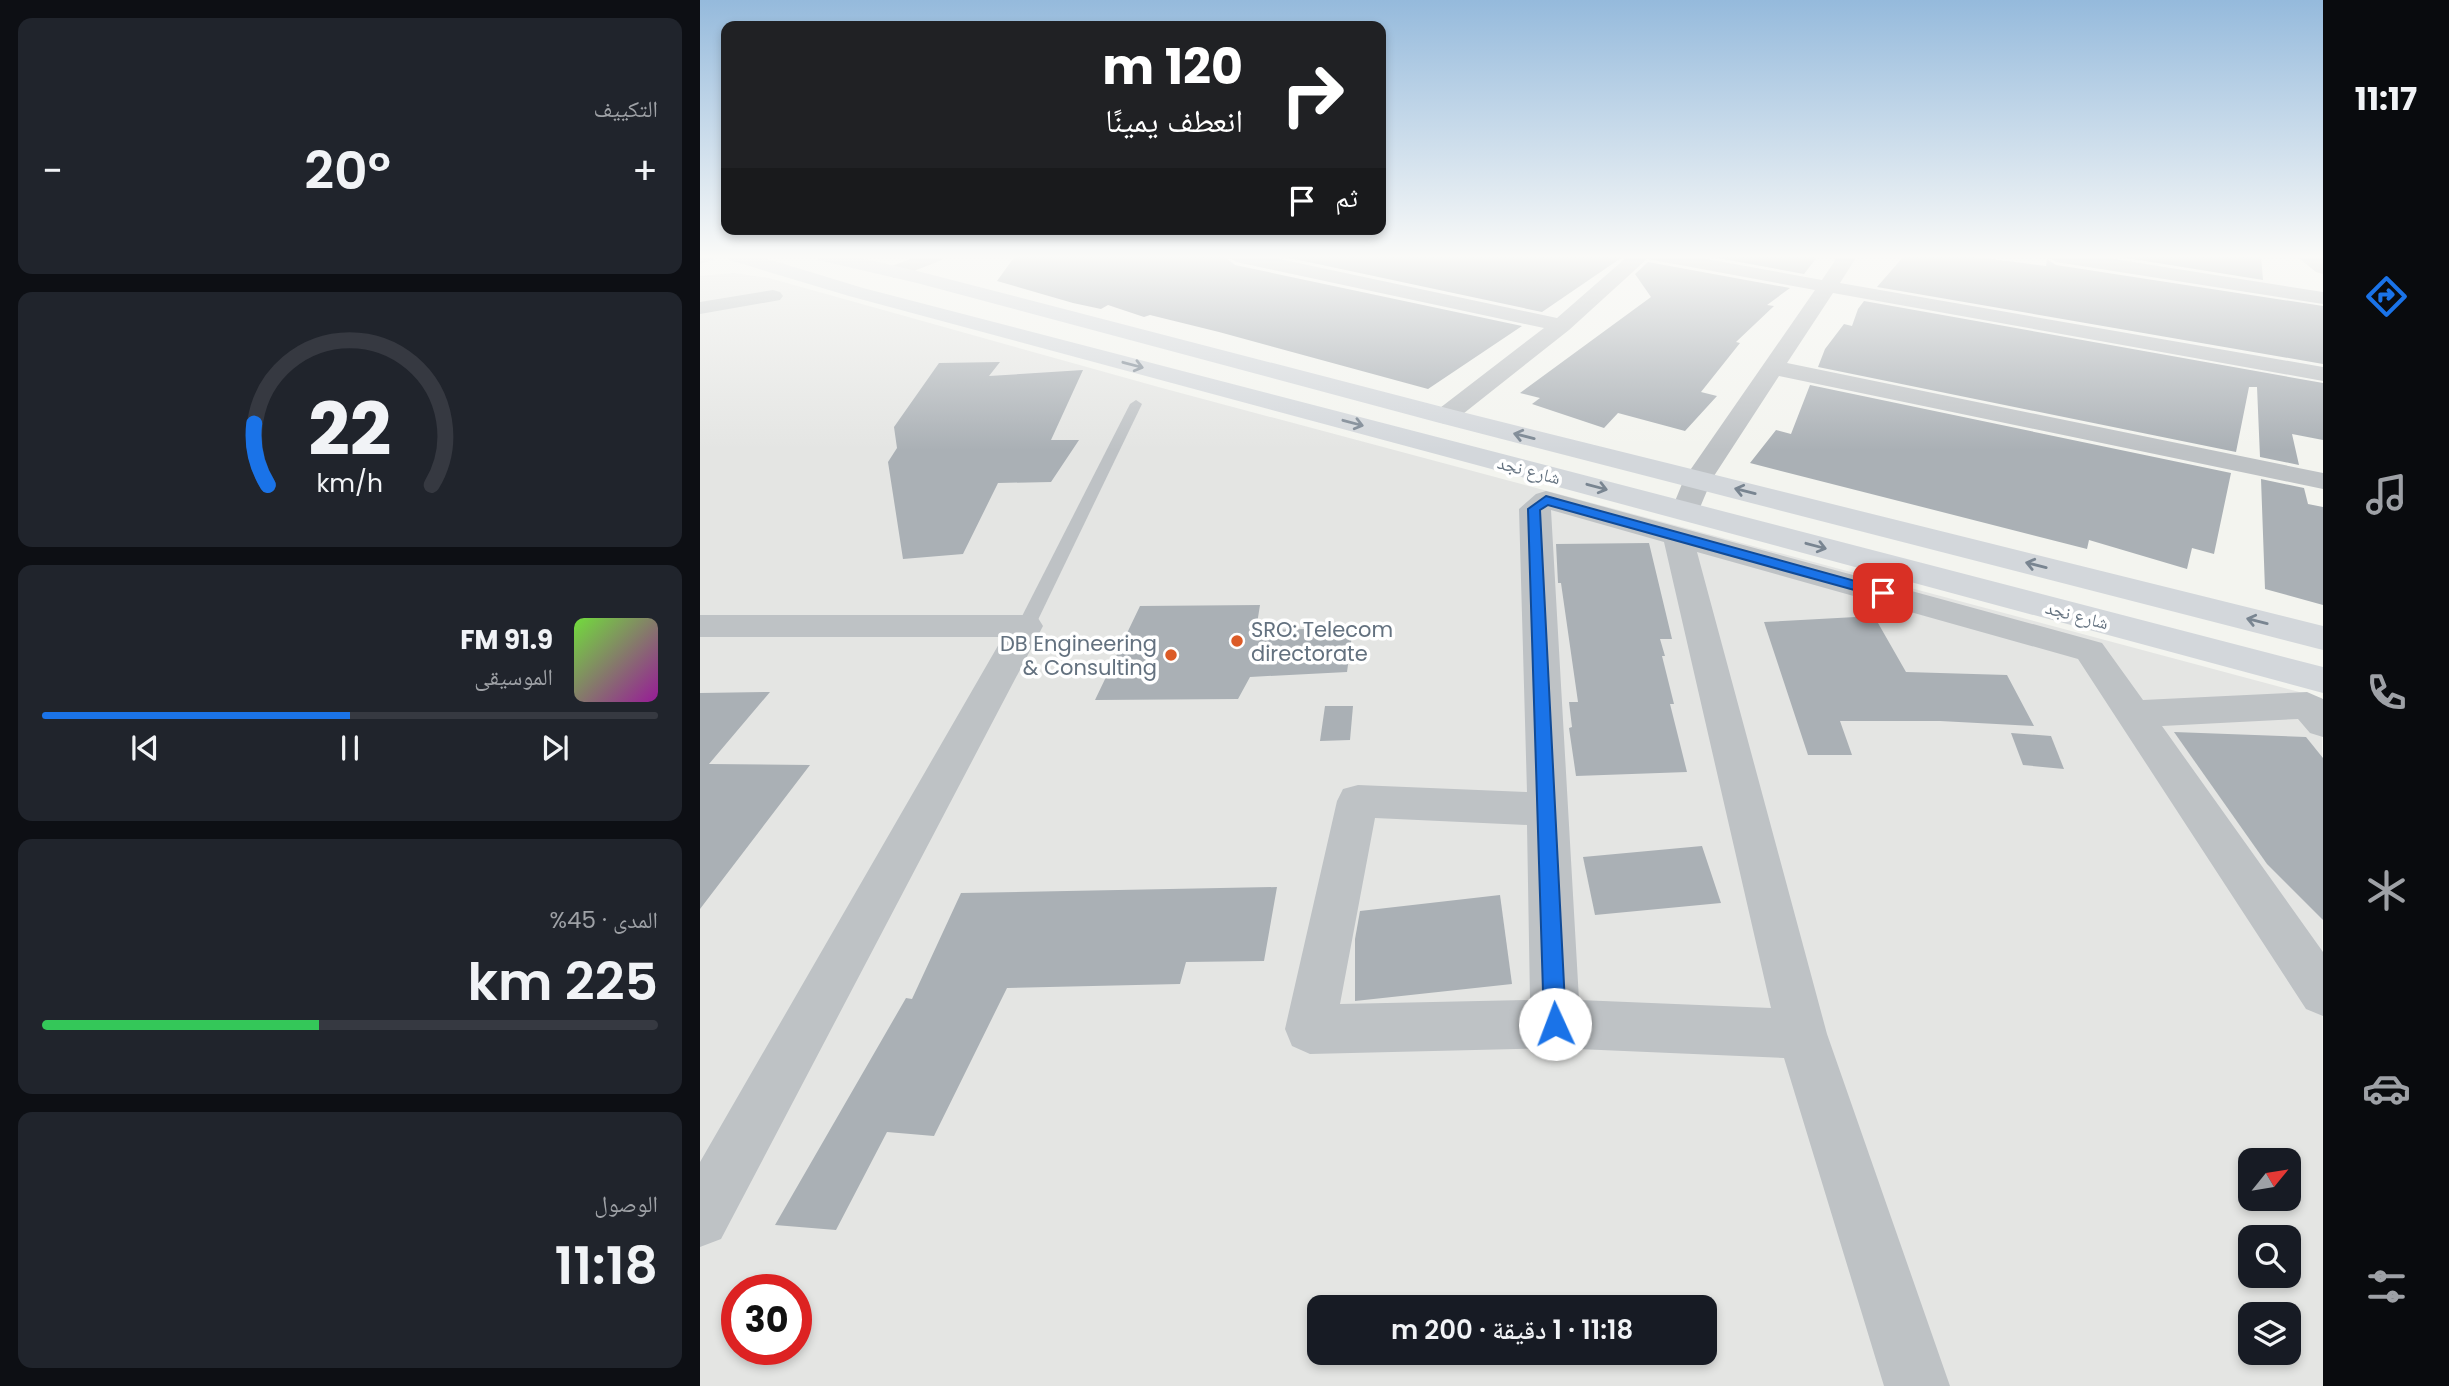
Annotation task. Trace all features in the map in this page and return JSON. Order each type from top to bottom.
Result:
[{"type":"street","name":"شارع نجد","points":[[958,321],[1681,523],[2323,680]]},
{"type":"street","name":"شارع نجد","points":[[1080,321],[1445,416],[2323,638]]},
{"type":"street","points":[[1540,321],[1560,325]]},
{"type":"street","points":[[1445,416],[1565,321]]},
{"type":"street","points":[[1805,321],[1698,480],[1681,523],[1802,1034],[1917,1386]]},
{"type":"street","points":[[2021,321],[2323,373]]},
{"type":"street","points":[[1775,368],[2323,481]]},
{"type":"street","points":[[1555,1024],[1534,509],[1546,500],[1681,523],[2090,651],[2323,993]]},
{"type":"street","points":[[700,626],[1026,626],[700,1218]]},
{"type":"street","points":[[2133,714],[2307,705],[2323,723]]},
{"type":"street","points":[[1548,808],[1359,801],[1310,1030],[1555,1024],[1802,1034]]},
{"type":"lane","points":[[1026,626],[1136,404]]},
{"type":"shaded area","points":[[700,321],[921,321],[1162,388],[2322,698],[2323,1386],[700,1386]]},
{"type":"building","points":[[1173,321],[1497,321],[1522,326],[1428,389]]},
{"type":"building","points":[[1619,321],[1759,321],[1736,342],[1740,343],[1701,392],[1717,396],[1685,431],[1618,413],[1604,428],[1532,404],[1540,398],[1520,393]]},
{"type":"building","points":[[1854,321],[1974,321],[2323,383],[2323,440],[2292,434],[2299,465],[2260,457],[2257,387],[2249,387],[2236,452],[1818,367],[1825,349],[1844,324],[1852,326]]},
{"type":"building","points":[[2072,321],[2323,321],[2323,364]]},
{"type":"building","points":[[1000,362],[989,376],[1083,370],[1051,440],[1079,440],[1051,482],[998,483],[963,554],[903,559],[888,462],[897,448],[894,427],[939,363]]},
{"type":"building","points":[[1810,385],[2231,473],[2214,554],[2192,548],[2187,569],[2089,540],[2087,549],[1750,463],[1776,430],[1791,434]]},
{"type":"building","points":[[2261,479],[2304,488],[2308,504],[2323,507],[2323,605],[2265,589]]},
{"type":"building","points":[[1649,543],[1672,639],[1660,639],[1674,704],[1670,704],[1687,772],[1576,776],[1569,728],[1572,727],[1569,702],[1578,702],[1561,583],[1558,583],[1556,544]]},
{"type":"building","name":"SRO: Telecom directorate","points":[[1260,605],[1256,630],[1353,628],[1347,672],[1250,677],[1238,699],[1095,700],[1140,606]]},
{"type":"building","points":[[1874,616],[1906,672],[2007,675],[2034,726],[1940,721],[1840,721],[1852,755],[1808,755],[1764,622]]},
{"type":"building","points":[[770,692],[709,764],[810,765],[700,909],[700,693]]},
{"type":"building","points":[[1325,706],[1353,706],[1350,740],[1320,741]]},
{"type":"building","points":[[2174,732],[2306,737],[2323,758],[2323,920],[2267,864]]},
{"type":"building","points":[[2011,733],[2051,736],[2064,769],[2023,765]]},
{"type":"building","points":[[1702,846],[1721,903],[1595,915],[1583,857]]},
{"type":"building","points":[[1277,887],[1264,961],[1186,962],[1180,984],[1007,988],[934,1136],[887,1132],[836,1230],[775,1225],[906,998],[912,999],[961,893]]},
{"type":"building","points":[[1500,895],[1512,984],[1355,1001],[1355,939],[1360,911]]},
{"type":"place","name":"SRO: Telecom directorate","points":[[1237,641]]},
{"type":"place","name":"DB Engineering & Consulting","points":[[1171,655]]},
{"type":"route","points":[[1555,1024],[1534,509],[1546,500],[1883,593]]}]
